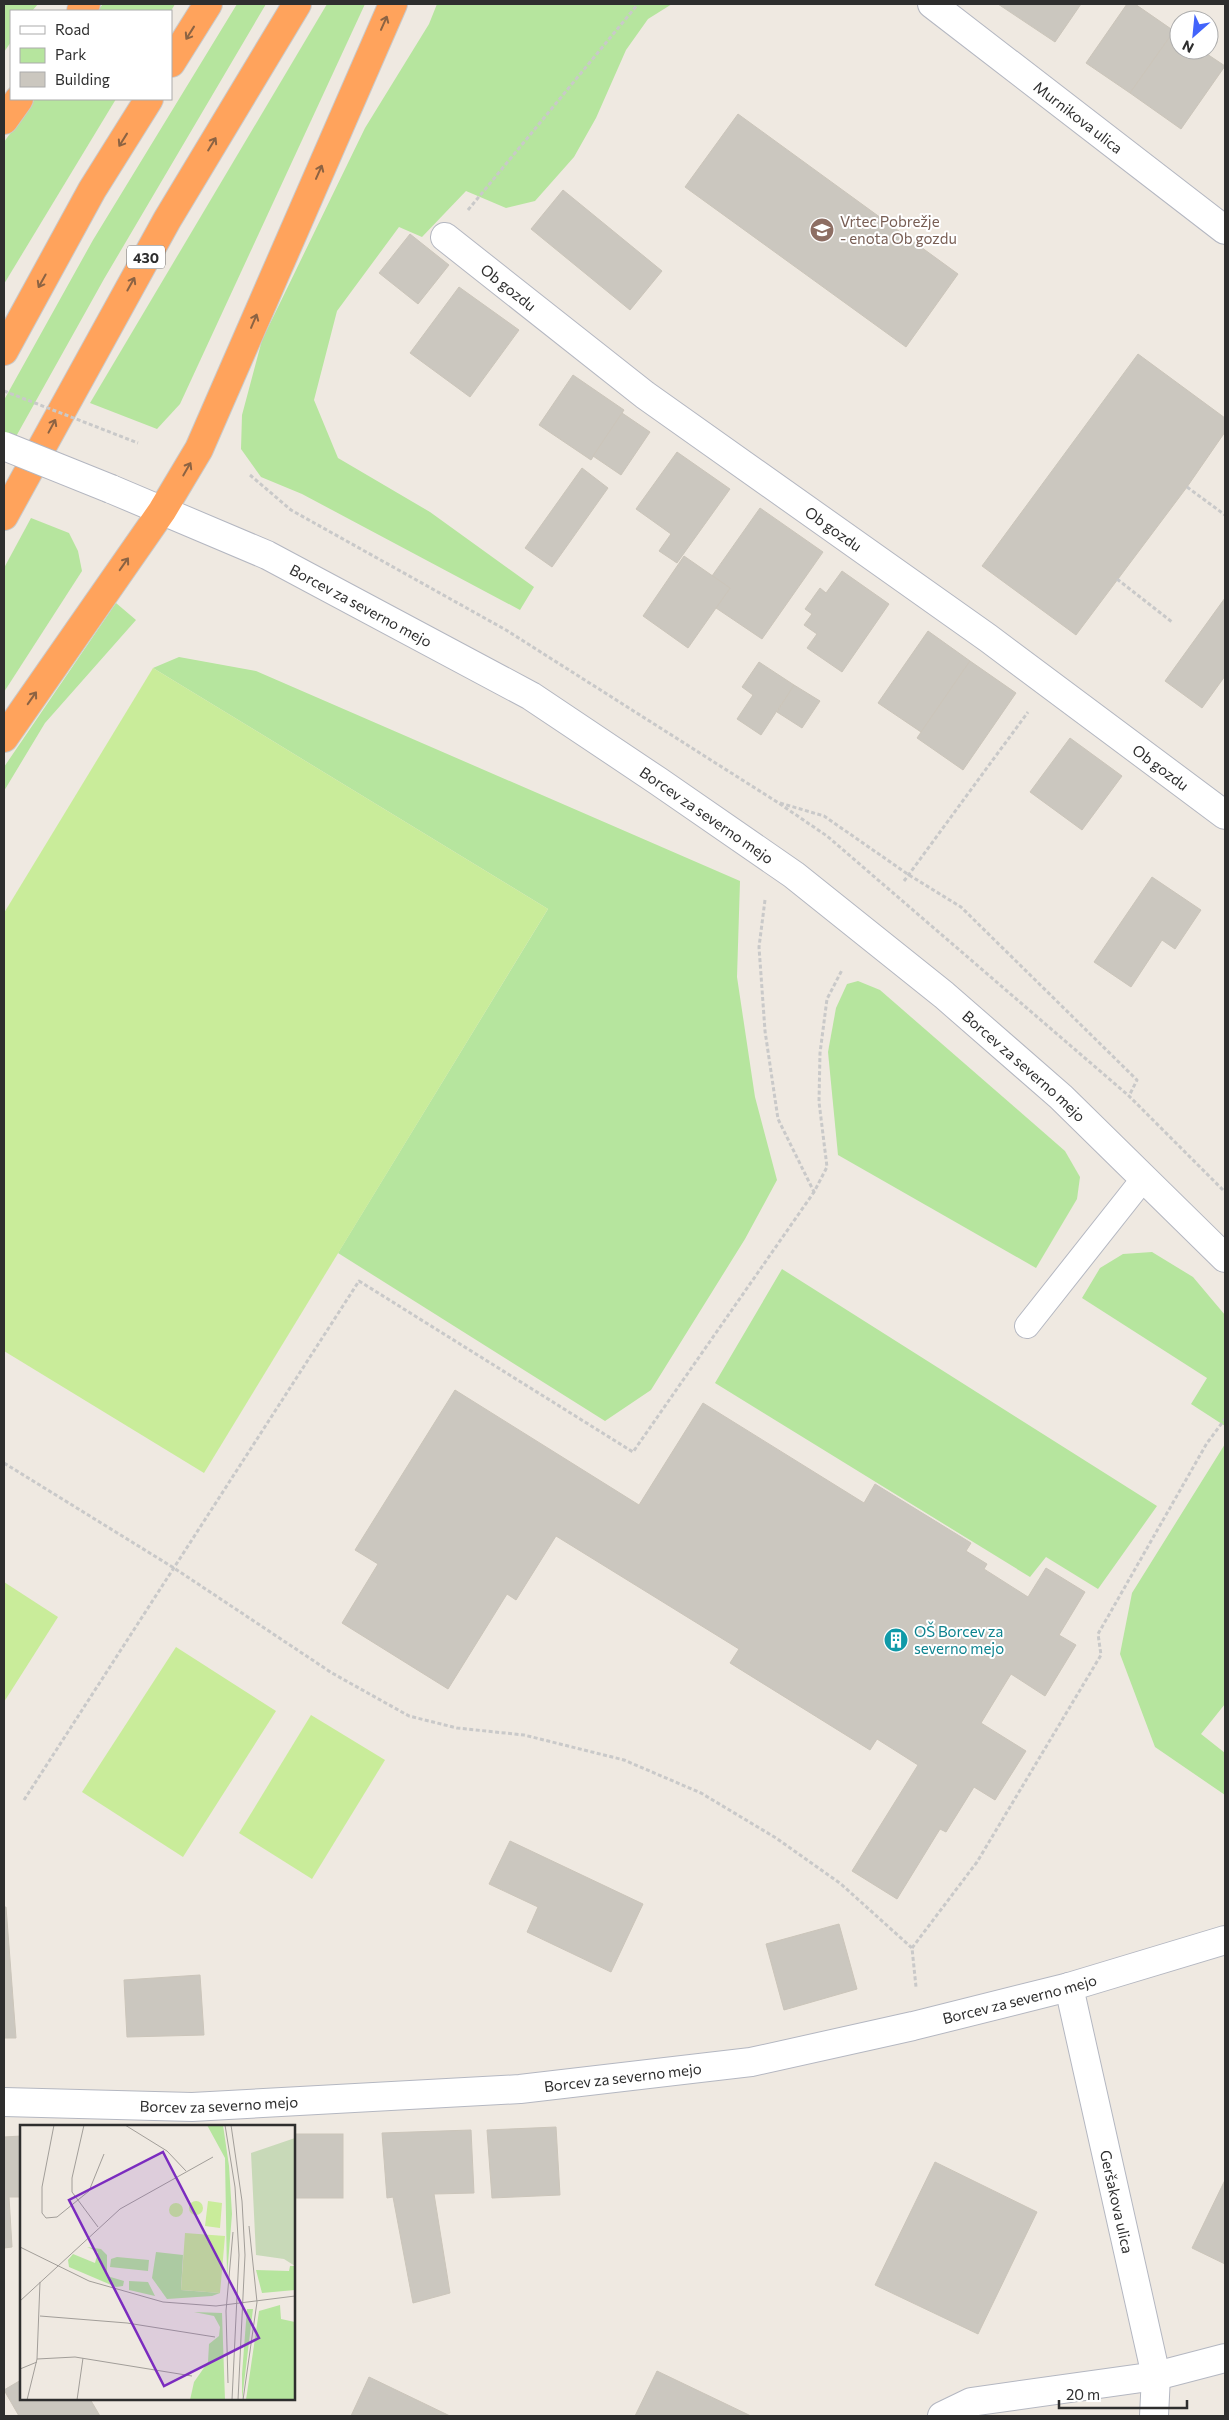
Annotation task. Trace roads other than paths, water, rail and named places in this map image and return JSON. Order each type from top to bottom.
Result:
[{"type":"highway","points":[[172,61],[208,4]]},
{"type":"highway","name":"430","points":[[4,516],[167,220],[297,4]]},
{"type":"highway","points":[[4,738],[162,511],[198,448],[393,4]]},
{"type":"highway","points":[[4,120],[18,100]]},
{"type":"highway","points":[[4,351],[92,190],[148,100]]},
{"type":"street","name":"Murnikova ulica","points":[[932,4],[1225,230]]},
{"type":"street","name":"Ob gozdu","points":[[445,237],[645,394],[988,638],[1225,815]]},
{"type":"street","name":"Borcev za severno mejo","points":[[4,446],[267,555],[532,696],[794,876],[944,995],[1061,1097],[1225,1258]]},
{"type":"street","name":"Borcev za severno mejo","points":[[4,2102],[192,2107],[520,2089],[752,2062],[913,2026],[1069,1987],[1225,1940]]},
{"type":"street","name":"Geršakova ulica","points":[[1069,1987],[1156,2376],[1154,2416]]},
{"type":"street","points":[[942,2416],[971,2402],[1156,2376],[1225,2358]]},
{"type":"lane","points":[[1027,1326],[1144,1178]]},
{"type":"place","name":"Vrtec Pobrežje - enota Ob gozdu","points":[[822,230]]},
{"type":"place","name":"OŠ Borcev za severno mejo","points":[[896,1640]]}]
